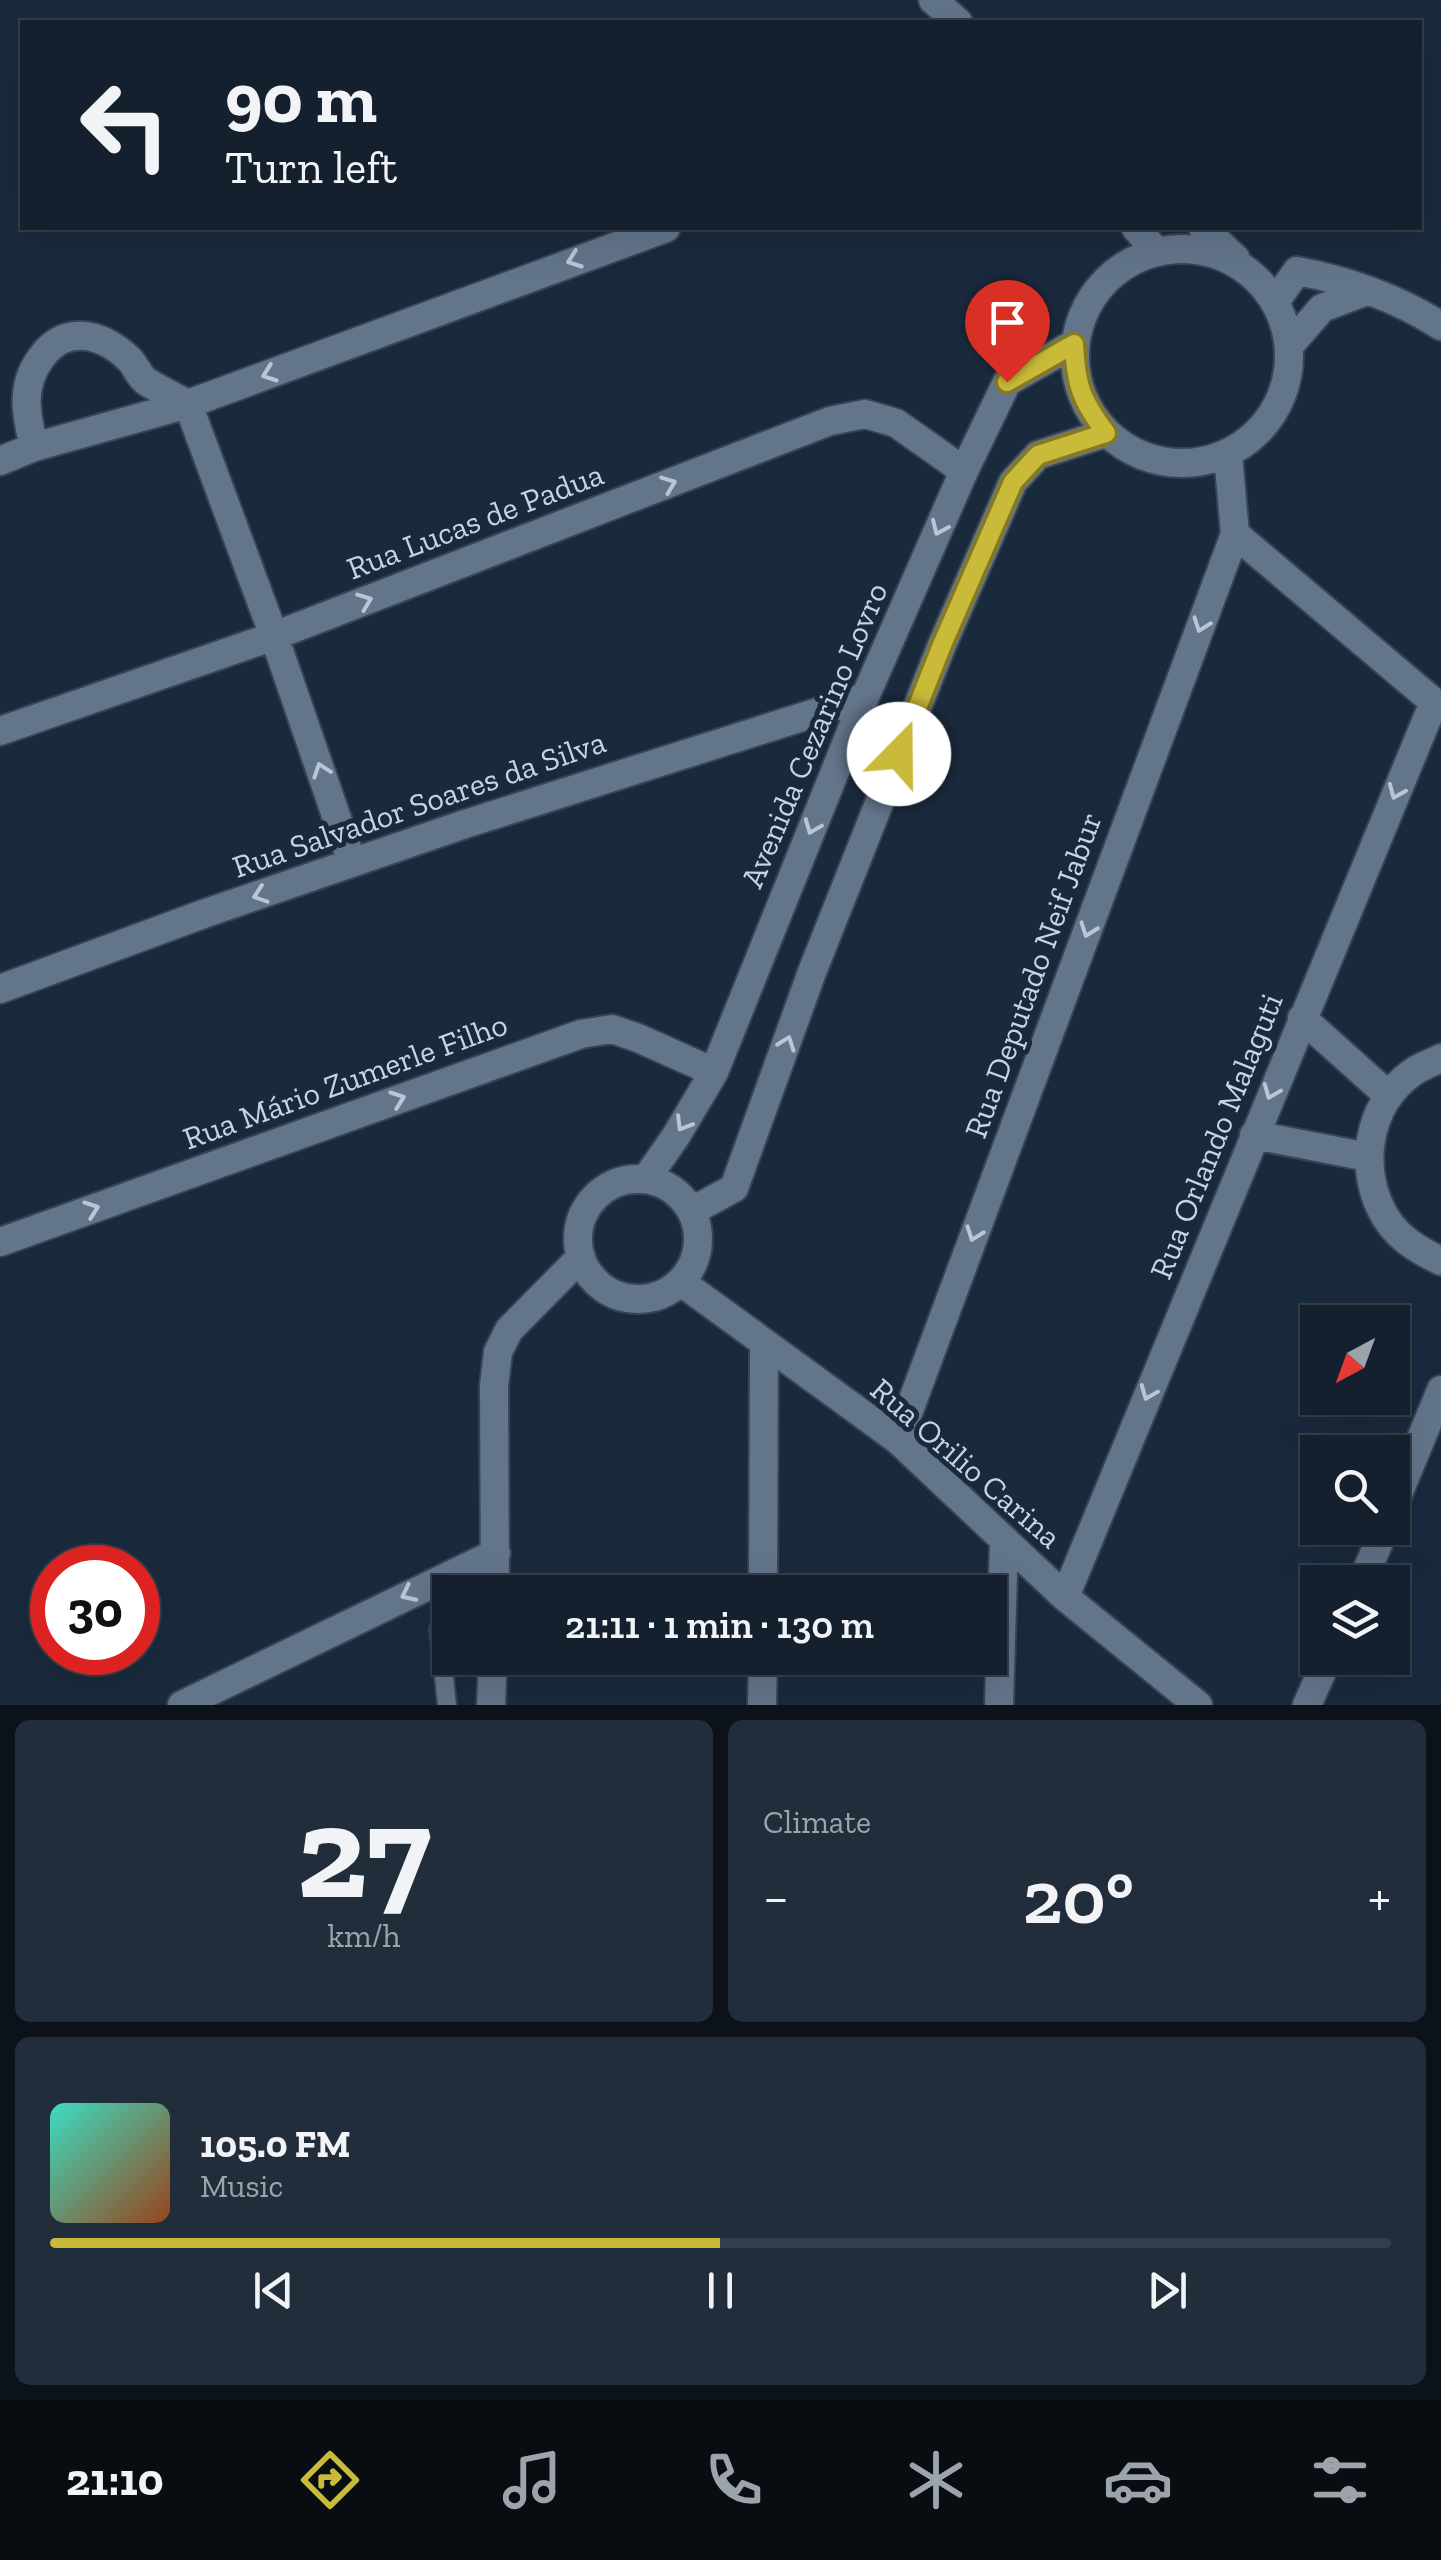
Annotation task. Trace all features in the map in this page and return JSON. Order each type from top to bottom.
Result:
[{"type":"street","points":[[933,0],[956,20]]},
{"type":"street","points":[[0,461],[34,446],[188,404],[661,230]]},
{"type":"street","points":[[1138,230],[1156,251]]},
{"type":"street","points":[[1205,230],[1255,277],[1275,302],[1285,323],[1288,379],[1276,410],[1255,436],[1228,454],[1196,464],[1163,463],[1132,452],[1106,433],[1086,406],[1076,376],[1074,344],[1083,312],[1100,284],[1126,263],[1156,251],[1192,249],[1226,258],[1255,277]]},
{"type":"street","points":[[1275,302],[1298,271],[1330,277],[1367,291],[1441,326]]},
{"type":"street","points":[[1289,346],[1322,308],[1367,291]]},
{"type":"street","points":[[34,446],[25,395],[31,372],[44,353],[64,338],[89,334],[112,346],[130,360],[143,380],[188,404],[352,862]]},
{"type":"street","name":"Avenida Cezarino Lovro","points":[[646,1180],[714,1072],[865,697],[1007,382],[1074,344]]},
{"type":"street","name":"Rua Lucas de Padua","points":[[0,730],[274,636],[830,421],[865,414],[896,423],[964,471]]},
{"type":"street","points":[[692,1211],[734,1188],[812,972],[942,645],[1013,482],[1038,455],[1106,433]]},
{"type":"street","points":[[1228,454],[1235,534],[1437,705]]},
{"type":"street","name":"Rua Deputado Neif Jabur","points":[[898,1440],[1235,534]]},
{"type":"street","name":"Rua Salvador Soares da Silva","points":[[0,990],[352,862],[865,697]]},
{"type":"street","name":"Rua Orlando Malaguti","points":[[1065,1597],[1302,1018],[1437,705]]},
{"type":"street","points":[[1302,1018],[1389,1096]]},
{"type":"street","name":"Rua Mário Zumerle Filho","points":[[0,1242],[582,1034],[612,1029],[714,1072]]},
{"type":"street","points":[[1441,1058],[1413,1072],[1389,1096],[1374,1125],[1368,1158],[1373,1190],[1388,1220],[1410,1245],[1441,1262]]},
{"type":"street","points":[[1254,1135],[1368,1158]]},
{"type":"street","points":[[646,1180],[665,1185],[692,1211],[699,1236],[695,1261],[681,1282],[667,1293],[633,1299],[616,1295],[589,1273],[581,1257],[580,1223],[587,1207],[612,1184],[646,1180]]},
{"type":"street","points":[[491,1575],[496,1553],[494,1386],[498,1352],[508,1330],[581,1257]]},
{"type":"street","name":"Rua Orilio Carina","points":[[681,1282],[898,1440],[1065,1597],[1198,1705]]},
{"type":"street","points":[[763,1575],[764,1344]]},
{"type":"street","points":[[1410,1465],[1441,1390]]},
{"type":"street","points":[[999,1705],[1004,1541]]},
{"type":"street","points":[[182,1705],[496,1553]]},
{"type":"street","points":[[492,1705],[493,1675]]},
{"type":"street","points":[[762,1675],[762,1705]]},
{"type":"street","points":[[1307,1705],[1320,1675]]},
{"type":"lane","points":[[444,1675],[447,1705]]},
{"type":"route","points":[[899,754],[1013,482],[1038,455],[1106,433],[1086,406],[1076,376],[1074,344],[1007,382]]}]
